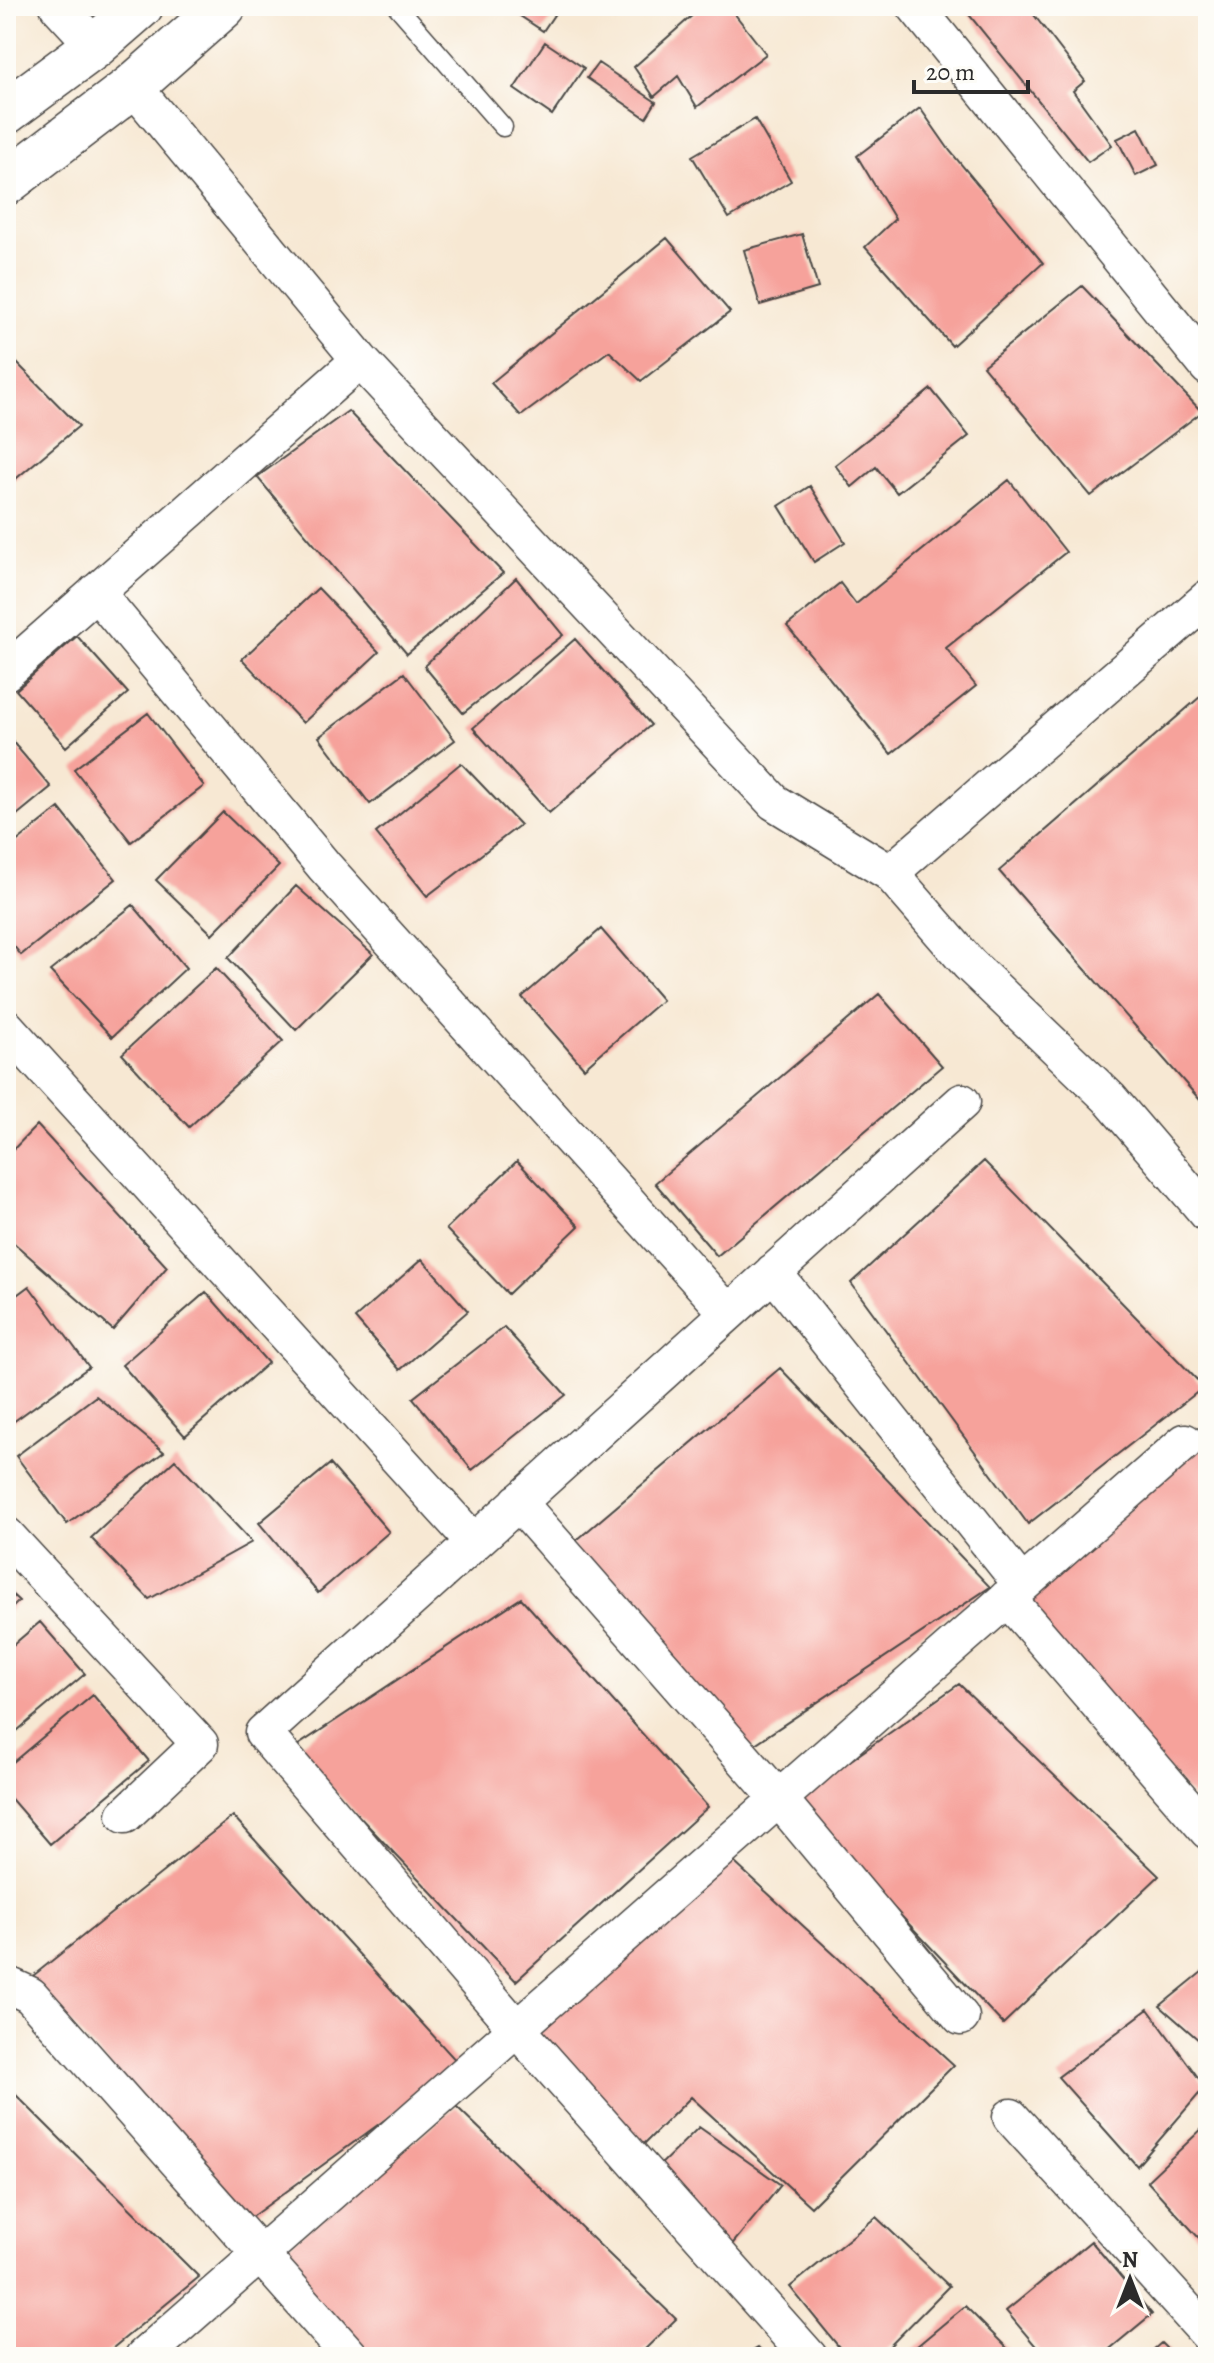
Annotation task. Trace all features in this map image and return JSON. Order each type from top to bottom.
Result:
[{"type":"main road","points":[[8,105],[95,46],[141,6]]},
{"type":"main road","points":[[6,183],[133,86],[224,6]]},
{"type":"street","points":[[58,6],[95,46]]},
{"type":"street","points":[[915,6],[1208,367]]},
{"type":"street","points":[[133,86],[360,360],[774,802],[890,873],[969,964],[1109,1098],[1208,1214]]},
{"type":"street","points":[[6,672],[360,360]]},
{"type":"street","points":[[96,592],[325,867],[728,1313]]},
{"type":"street","points":[[890,873],[1208,598]]},
{"type":"street","points":[[13,1051],[474,1542]]},
{"type":"street","points":[[809,2357],[517,2029],[263,1733],[962,1102]]},
{"type":"street","points":[[773,1272],[1015,1592],[1208,1831]]},
{"type":"street","points":[[143,2357],[1185,1442]]},
{"type":"street","points":[[518,1502],[779,1799],[961,2017]]},
{"type":"street","points":[[6,1535],[200,1744],[125,1815]]},
{"type":"street","points":[[6,1984],[30,1995],[351,2357]]},
{"type":"street","points":[[1011,2117],[1208,2334]]},
{"type":"lane","points":[[397,6],[503,127]]},
{"type":"building","points":[[505,6],[560,6],[543,31]]},
{"type":"building","points":[[603,6],[633,6],[615,19]]},
{"type":"building","points":[[703,6],[744,6],[734,13],[766,54],[697,107],[678,76],[654,97],[634,67]]},
{"type":"building","points":[[962,6],[1027,6],[1085,81],[1073,91],[1112,145],[1088,162]]},
{"type":"building","points":[[545,42],[584,68],[552,115],[514,89]]},
{"type":"building","points":[[598,63],[656,102],[646,118],[587,78]]},
{"type":"building","points":[[920,108],[950,151],[1043,263],[952,346],[865,247],[895,219],[857,156]]},
{"type":"building","points":[[755,119],[791,181],[729,218],[692,156]]},
{"type":"building","points":[[1139,128],[1158,165],[1136,176],[1117,139]]},
{"type":"building","points":[[802,234],[818,288],[760,305],[744,250]]},
{"type":"building","points":[[667,238],[730,312],[641,381],[609,351],[521,416],[491,383]]},
{"type":"building","points":[[1082,286],[1202,412],[1091,496],[983,366]]},
{"type":"building","points":[[17,363],[79,426],[6,487],[6,371]]},
{"type":"building","points":[[931,389],[969,436],[897,493],[876,467],[852,487],[835,465]]},
{"type":"building","points":[[348,411],[503,573],[407,654],[257,477]]},
{"type":"building","points":[[1009,480],[1066,552],[946,648],[976,686],[891,754],[787,626],[840,583],[856,604]]},
{"type":"building","points":[[810,486],[845,542],[814,562],[779,506]]},
{"type":"building","points":[[516,578],[563,635],[463,713],[424,666]]},
{"type":"building","points":[[318,588],[379,652],[303,723],[242,659]]},
{"type":"building","points":[[77,636],[128,693],[66,747],[16,690]]},
{"type":"building","points":[[575,639],[651,725],[549,813],[473,728]]},
{"type":"building","points":[[404,673],[455,740],[370,804],[319,737]]},
{"type":"building","points":[[1208,690],[1208,1109],[999,871]]},
{"type":"building","points":[[148,713],[204,786],[131,842],[74,769]]},
{"type":"building","points":[[6,734],[51,787],[6,824]]},
{"type":"building","points":[[461,763],[520,825],[427,896],[376,833]]},
{"type":"building","points":[[59,808],[116,879],[21,955],[6,936],[6,850]]},
{"type":"building","points":[[223,812],[279,866],[212,934],[156,880]]},
{"type":"building","points":[[296,886],[373,954],[296,1030],[228,958]]},
{"type":"building","points":[[133,905],[186,968],[112,1037],[50,971]]},
{"type":"building","points":[[601,929],[662,1000],[584,1068],[522,997]]},
{"type":"building","points":[[216,968],[283,1041],[189,1127],[122,1054]]},
{"type":"building","points":[[879,994],[942,1066],[717,1256],[655,1183]]},
{"type":"building","points":[[37,1125],[167,1267],[113,1330],[6,1236],[6,1157]]},
{"type":"building","points":[[517,1161],[579,1226],[508,1294],[446,1229]]},
{"type":"building","points":[[984,1161],[1204,1387],[1028,1524],[851,1283]]},
{"type":"building","points":[[422,1259],[468,1311],[400,1370],[355,1318]]},
{"type":"building","points":[[29,1286],[89,1367],[6,1427],[6,1303]]},
{"type":"building","points":[[206,1292],[268,1363],[185,1436],[122,1365]]},
{"type":"building","points":[[504,1327],[566,1395],[472,1470],[413,1398]]},
{"type":"building","points":[[780,1368],[990,1587],[746,1750],[571,1545]]},
{"type":"building","points":[[96,1396],[164,1452],[67,1524],[16,1456]]},
{"type":"building","points":[[1208,1433],[1208,1815],[1023,1608]]},
{"type":"building","points":[[175,1460],[252,1542],[149,1599],[91,1538]]},
{"type":"building","points":[[330,1464],[389,1532],[318,1593],[259,1523]]},
{"type":"building","points":[[6,1589],[19,1601],[6,1614]]},
{"type":"building","points":[[521,1598],[708,1807],[516,1981],[294,1748]]},
{"type":"building","points":[[40,1622],[85,1674],[6,1740],[6,1651]]},
{"type":"building","points":[[959,1684],[1159,1876],[1003,2024],[793,1801]]},
{"type":"building","points":[[93,1695],[149,1761],[50,1844],[6,1793],[6,1768]]},
{"type":"building","points":[[233,1816],[460,2065],[250,2218],[29,1979]]},
{"type":"building","points":[[723,1852],[954,2065],[811,2207],[691,2097],[639,2149],[526,2029]]},
{"type":"building","points":[[1208,1967],[1208,2048],[1160,2006]]},
{"type":"building","points":[[1148,2009],[1205,2087],[1137,2166],[1058,2077]]},
{"type":"building","points":[[6,2085],[199,2277],[102,2357],[6,2357]]},
{"type":"building","points":[[456,2106],[676,2319],[637,2357],[366,2357],[277,2255]]},
{"type":"building","points":[[1208,2123],[1208,2248],[1147,2181]]},
{"type":"building","points":[[699,2127],[781,2185],[725,2253],[653,2172]]},
{"type":"building","points":[[876,2217],[949,2286],[879,2357],[847,2357],[790,2287]]},
{"type":"building","points":[[1091,2241],[1152,2314],[1100,2357],[1045,2357],[1006,2311]]},
{"type":"building","points":[[965,2306],[1016,2357],[904,2357]]},
{"type":"building","points":[[1161,2343],[1175,2357],[1145,2357]]},
{"type":"building","points":[[758,2348],[767,2357],[742,2357]]}]
